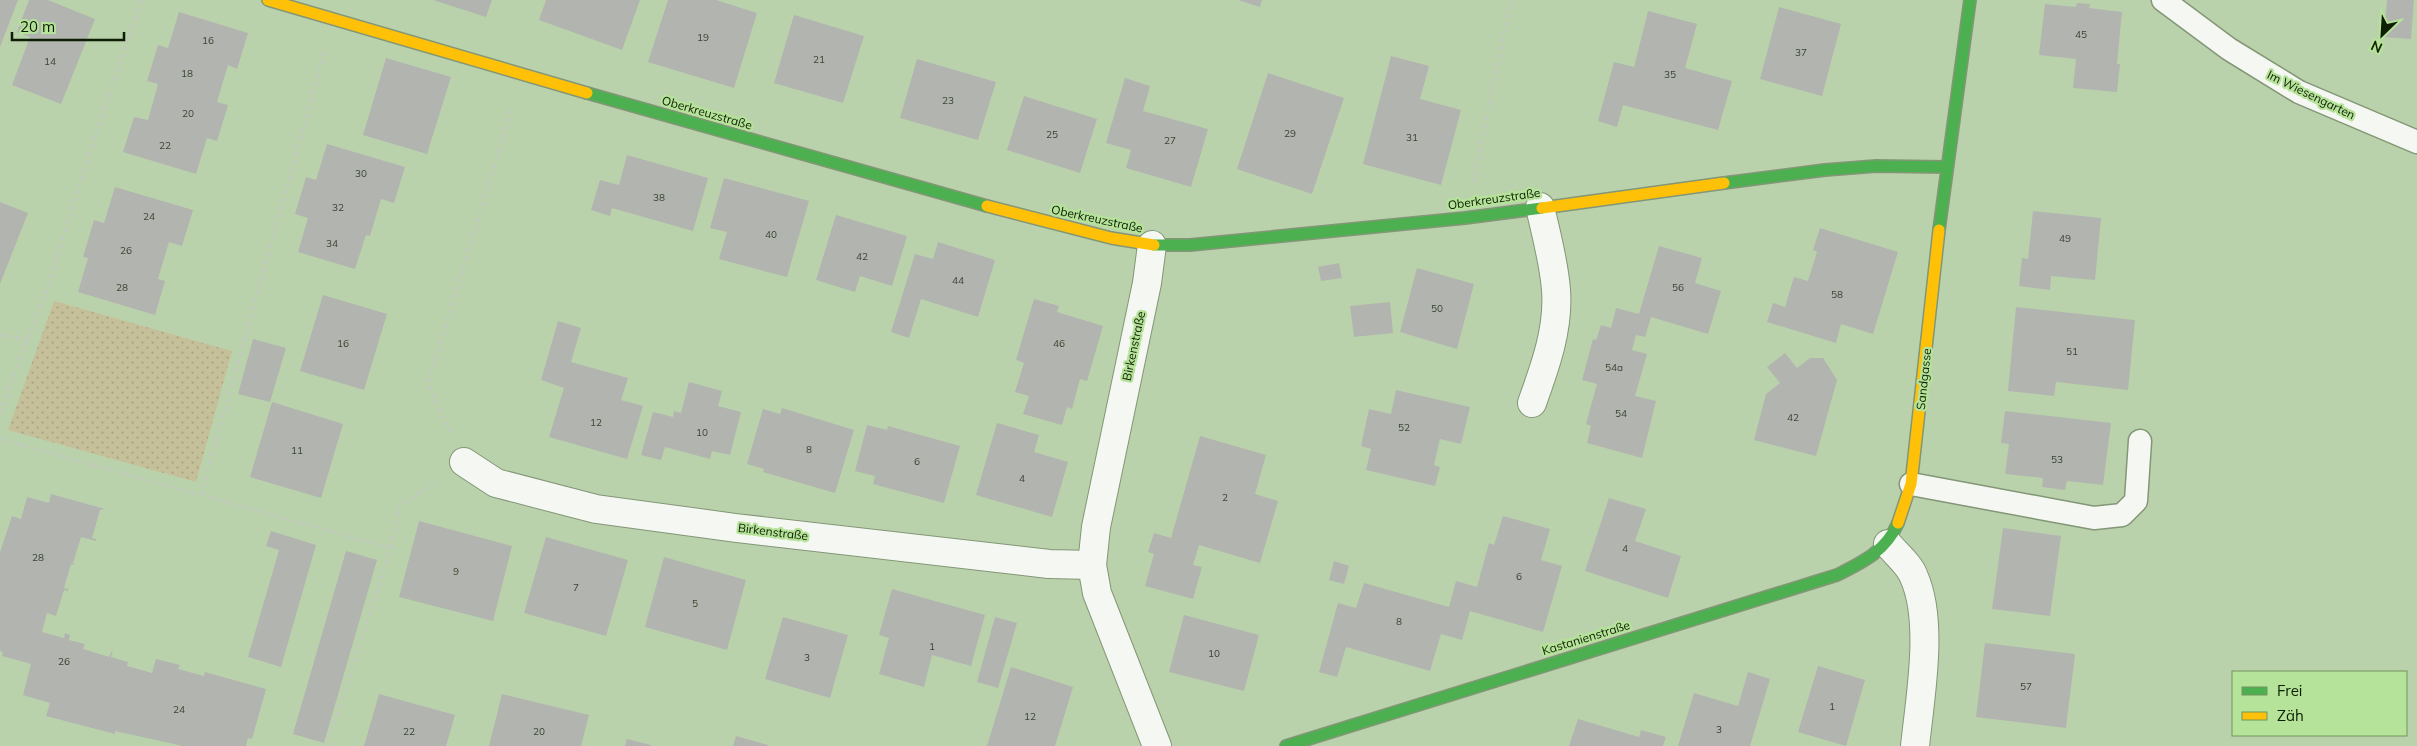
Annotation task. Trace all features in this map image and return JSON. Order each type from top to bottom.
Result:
[{"type":"street","name":"Oberkreuzstraße","points":[[268,0],[522,75],[1014,214],[1112,238],[1152,245],[1190,245],[1465,218],[1825,170],[1876,166],[1946,167]]},
{"type":"street","name":"Sandgasse","points":[[1888,544],[1899,522],[1911,484],[1946,167],[1970,0]]},
{"type":"street","points":[[1532,403],[1545,367],[1554,328],[1556,291],[1552,259],[1540,207]]},
{"type":"street","name":"Birkenstraße","points":[[1152,245],[1147,282],[1096,527],[1092,565],[1097,593],[1157,746]]},
{"type":"street","name":"Birkenstraße","points":[[464,462],[496,482],[596,509],[736,528],[1049,564],[1092,565]]},
{"type":"street","points":[[1888,544],[1914,576],[1922,605],[1924,650],[1916,746]]},
{"type":"street","name":"Kastanienstraße","points":[[1286,746],[1314,742],[1837,575],[1864,563],[1888,544]]},
{"type":"lane","name":"Im Wiesengarten","points":[[2163,0],[2229,49],[2299,92],[2417,142]]},
{"type":"lane","points":[[1911,484],[2094,518],[2122,515],[2136,501],[2140,440]]},
{"type":"path","points":[[0,413],[52,274],[96,132],[142,0]]},
{"type":"path","points":[[1465,218],[1511,0]]},
{"type":"path","points":[[201,495],[334,20]]},
{"type":"path","points":[[327,746],[391,548],[400,506],[464,462],[428,384],[522,75]]},
{"type":"path","points":[[0,335],[28,339]]},
{"type":"path","points":[[0,438],[391,548]]},
{"type":"shaded area","points":[[54,301],[232,351],[196,482],[8,430]]},
{"type":"building","points":[[0,0],[18,0],[0,47]]},
{"type":"building","points":[[29,0],[48,0],[95,19],[61,104],[12,85],[30,37],[17,32]]},
{"type":"building","points":[[433,0],[492,0],[486,17]]},
{"type":"building","points":[[546,0],[640,0],[622,50],[539,20]]},
{"type":"building","points":[[668,0],[716,0],[757,13],[734,88],[648,62]]},
{"type":"building","points":[[1238,0],[1262,0],[1260,7]]},
{"type":"building","points":[[2387,0],[2414,0],[2411,39],[2384,37]]},
{"type":"building","points":[[2077,3],[2090,4],[2089,8],[2122,12],[2117,64],[2120,64],[2117,92],[2073,88],[2076,59],[2039,55],[2045,4],[2076,7]]},
{"type":"building","points":[[1779,7],[1841,24],[1822,96],[1760,79]]},
{"type":"building","points":[[1648,11],[1697,24],[1685,68],[1732,81],[1718,130],[1623,105],[1617,127],[1598,121],[1614,62],[1634,67]]},
{"type":"building","points":[[179,12],[248,33],[237,69],[228,65],[217,102],[228,105],[217,141],[207,138],[196,174],[123,152],[134,117],[148,120],[158,84],[147,81],[158,45],[168,48]]},
{"type":"building","points":[[794,15],[864,36],[843,103],[774,83]]},
{"type":"building","points":[[1391,56],[1429,66],[1420,99],[1461,110],[1441,185],[1363,164]]},
{"type":"building","points":[[386,58],[451,77],[427,154],[363,135]]},
{"type":"building","points":[[917,59],[996,82],[978,140],[900,118]]},
{"type":"building","points":[[1268,73],[1344,98],[1312,194],[1237,169]]},
{"type":"building","points":[[1125,78],[1150,86],[1143,111],[1208,129],[1191,187],[1126,168],[1131,150],[1106,143]]},
{"type":"building","points":[[1024,96],[1097,119],[1080,173],[1007,150]]},
{"type":"building","points":[[327,144],[405,167],[394,203],[381,199],[370,236],[366,235],[355,269],[298,252],[308,218],[295,214],[306,177],[316,180]]},
{"type":"building","points":[[627,155],[708,178],[693,231],[612,208],[610,216],[591,210],[600,180],[619,185]]},
{"type":"building","points":[[724,178],[809,201],[787,277],[719,259],[727,232],[710,228]]},
{"type":"building","points":[[115,187],[193,210],[182,246],[169,242],[158,279],[165,281],[155,315],[78,292],[88,258],[83,257],[94,220],[104,223]]},
{"type":"building","points":[[0,202],[28,213],[0,284]]},
{"type":"building","points":[[2033,211],[2101,218],[2095,280],[2051,276],[2050,290],[2019,286],[2022,258],[2028,259]]},
{"type":"building","points":[[836,215],[907,236],[892,286],[860,276],[855,292],[816,280]]},
{"type":"building","points":[[1820,228],[1898,252],[1873,334],[1841,324],[1836,343],[1767,322],[1773,303],[1785,307],[1794,277],[1808,281],[1817,252],[1813,250]]},
{"type":"building","points":[[938,242],[995,260],[978,317],[921,299],[909,338],[891,332],[915,254],[933,259]]},
{"type":"building","points":[[1659,246],[1702,258],[1695,283],[1721,291],[1708,334],[1651,317],[1645,337],[1636,335],[1632,350],[1647,354],[1635,396],[1656,401],[1642,458],[1587,443],[1591,426],[1586,424],[1597,384],[1582,380],[1593,339],[1596,340],[1601,325],[1611,328],[1616,308],[1639,314]]},
{"type":"building","points":[[1339,263],[1342,278],[1321,281],[1318,267]]},
{"type":"building","points":[[1417,268],[1474,284],[1457,349],[1400,332]]},
{"type":"building","points":[[323,295],[387,314],[364,390],[300,371]]},
{"type":"building","points":[[1034,299],[1059,306],[1057,312],[1103,326],[1087,381],[1080,379],[1072,409],[1067,407],[1062,425],[1023,414],[1029,396],[1015,392],[1024,363],[1016,360]]},
{"type":"building","points":[[1390,302],[1393,333],[1354,337],[1350,306]]},
{"type":"building","points":[[2016,307],[2135,320],[2128,390],[2056,382],[2054,396],[2008,391]]},
{"type":"building","points":[[558,321],[581,328],[571,362],[628,378],[621,400],[643,406],[627,459],[549,437],[564,388],[541,380]]},
{"type":"building","points":[[253,339],[286,348],[270,402],[238,394]]},
{"type":"building","points":[[1785,353],[1797,368],[1810,358],[1823,358],[1837,380],[1816,456],[1754,440],[1766,394],[1780,383],[1767,367]]},
{"type":"building","points":[[689,382],[722,391],[718,406],[741,412],[730,455],[712,451],[710,459],[665,447],[661,460],[641,455],[653,412],[673,417],[674,411],[681,413]]},
{"type":"building","points":[[1396,390],[1470,407],[1461,444],[1440,439],[1434,465],[1440,467],[1435,486],[1366,470],[1371,449],[1361,446],[1369,409],[1391,414]]},
{"type":"building","points":[[272,402],[343,424],[321,498],[250,477]]},
{"type":"building","points":[[782,408],[854,430],[835,493],[763,472],[764,469],[747,464],[763,409],[780,414]]},
{"type":"building","points":[[2005,411],[2111,423],[2103,485],[2067,481],[2065,490],[2042,487],[2043,478],[2005,474],[2009,444],[2001,443]]},
{"type":"building","points":[[997,423],[1039,435],[1034,452],[1068,462],[1052,517],[976,495]]},
{"type":"building","points":[[867,425],[887,430],[888,426],[960,446],[944,503],[873,484],[875,476],[855,471]]},
{"type":"building","points":[[1200,436],[1266,455],[1255,494],[1278,501],[1260,563],[1199,545],[1193,565],[1202,567],[1193,599],[1145,586],[1154,554],[1148,552],[1154,533],[1171,538]]},
{"type":"building","points":[[51,494],[105,509],[100,510],[92,538],[96,539],[96,541],[81,537],[73,563],[75,565],[71,564],[64,588],[68,589],[68,591],[64,590],[56,616],[47,613],[42,632],[64,638],[65,633],[70,635],[69,640],[85,644],[83,649],[109,657],[113,649],[111,657],[128,662],[127,666],[152,673],[156,659],[180,665],[178,669],[204,676],[205,672],[266,689],[252,739],[248,738],[246,746],[183,746],[115,731],[115,734],[46,716],[50,703],[23,695],[31,664],[2,656],[3,652],[0,651],[0,552],[12,516],[21,519],[27,497],[49,503]]},
{"type":"building","points":[[1609,498],[1646,509],[1635,541],[1681,556],[1668,598],[1585,571]]},
{"type":"building","points":[[1503,516],[1550,529],[1541,560],[1562,566],[1543,632],[1470,611],[1462,640],[1441,634],[1430,671],[1346,647],[1337,677],[1319,672],[1338,603],[1356,608],[1364,583],[1449,607],[1456,581],[1477,587],[1489,543],[1494,545]]},
{"type":"building","points":[[419,521],[512,546],[493,621],[399,597]]},
{"type":"building","points":[[2003,528],[2061,536],[2050,616],[1992,609]]},
{"type":"building","points":[[271,531],[316,545],[281,667],[248,657],[279,550],[266,546]]},
{"type":"building","points":[[546,537],[628,560],[606,636],[524,613]]},
{"type":"building","points":[[346,551],[377,560],[324,743],[293,734]]},
{"type":"building","points":[[664,557],[746,580],[727,650],[645,627]]},
{"type":"building","points":[[1334,561],[1349,566],[1344,584],[1329,580]]},
{"type":"building","points":[[892,589],[985,615],[971,666],[932,655],[924,687],[879,674],[889,638],[879,635]]},
{"type":"building","points":[[1184,615],[1259,635],[1244,691],[1169,672]]},
{"type":"building","points":[[783,617],[848,635],[830,698],[765,679]]},
{"type":"building","points":[[995,617],[1017,623],[998,688],[977,682]]},
{"type":"building","points":[[1985,643],[2075,654],[2066,728],[1976,717]]},
{"type":"building","points":[[1818,666],[1865,680],[1846,746],[1798,732]]},
{"type":"building","points":[[1011,667],[1073,687],[1055,746],[987,746]]},
{"type":"building","points":[[1748,672],[1770,679],[1750,746],[1678,746],[1694,693],[1738,706]]},
{"type":"building","points":[[379,694],[455,715],[446,746],[364,746]]},
{"type":"building","points":[[502,694],[589,715],[581,746],[489,746]]},
{"type":"building","points":[[1578,719],[1639,737],[1641,730],[1666,737],[1663,746],[1569,746]]},
{"type":"building","points":[[736,736],[768,745],[768,746],[733,746]]},
{"type":"building","points":[[627,739],[651,745],[651,746],[625,746]]},
{"type":"traffic: fast","points":[[1939,230],[1970,0]]},
{"type":"traffic: fast","points":[[587,93],[987,206]]},
{"type":"traffic: fast","points":[[1724,183],[1825,170],[1876,166],[1946,167]]},
{"type":"traffic: fast","points":[[1154,245],[1190,245],[1465,218],[1542,208]]},
{"type":"traffic: fast","points":[[1286,746],[1837,575],[1873,555],[1887,541],[1898,523]]},
{"type":"traffic: slow","points":[[268,0],[587,93]]},
{"type":"traffic: slow","points":[[1542,208],[1724,183]]},
{"type":"traffic: slow","points":[[987,206],[1111,238],[1154,245]]},
{"type":"traffic: slow","points":[[1898,523],[1911,484],[1939,230]]}]
